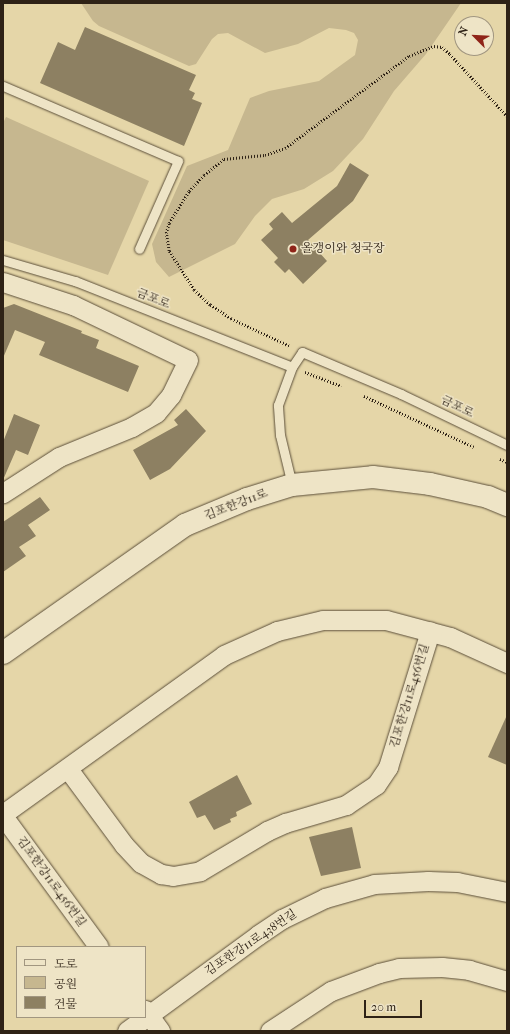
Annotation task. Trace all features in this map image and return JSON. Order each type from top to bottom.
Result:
[{"type":"main road","name":"김포한강11로","points":[[3,653],[185,525],[247,499],[292,485],[373,477],[430,484],[488,497],[507,505]]},
{"type":"street","points":[[3,282],[73,305],[188,360],[171,395],[156,413],[132,427],[54,460],[3,493]]},
{"type":"street","name":"김포한강11로456번길","points":[[68,769],[124,845],[141,863],[161,874],[173,876],[200,871],[267,831],[285,823],[346,805],[376,785],[388,767],[430,631],[386,620],[346,618],[298,625],[264,635],[224,655],[3,815],[98,946]]},
{"type":"street","points":[[430,631],[507,664]]},
{"type":"street","name":"김포한강11로438번길","points":[[147,1013],[282,919],[349,890],[374,884],[428,881],[457,882],[507,892]]},
{"type":"street","points":[[270,1031],[332,990],[379,973],[400,968],[442,967],[469,970],[507,981]]},
{"type":"street","points":[[147,1013],[160,1031]]},
{"type":"street","name":"김포한강11로438번길","points":[[127,1031],[141,1018]]},
{"type":"lane","points":[[3,86],[178,161],[139,249]]},
{"type":"lane","name":"금포로","points":[[3,260],[75,281],[292,367]]},
{"type":"lane","points":[[292,485],[278,421],[278,405],[292,367],[302,352]]},
{"type":"lane","name":"금포로","points":[[302,352],[394,391],[507,445]]},
{"type":"path","points":[[302,352],[231,320],[210,305],[194,290],[176,264],[167,242],[169,223],[189,191],[204,175],[224,159],[265,155],[285,148],[409,56],[434,46],[442,47],[450,54],[507,116]]},
{"type":"path","points":[[292,367],[349,389]]},
{"type":"path","points":[[356,392],[475,448]]},
{"type":"path","points":[[496,457],[507,462]]},
{"type":"green space","points":[[81,3],[461,3],[426,54],[394,91],[363,139],[333,171],[304,189],[272,199],[255,216],[235,244],[169,277],[156,262],[152,244],[187,166],[228,150],[250,98],[269,91],[319,81],[355,55],[358,40],[354,33],[346,30],[329,28],[298,44],[265,53],[228,33],[218,34],[212,39],[196,64],[189,66],[99,26],[93,21]]},
{"type":"green space","points":[[6,117],[149,181],[108,275],[3,240],[3,123]]},
{"type":"building","points":[[85,27],[196,75],[189,90],[195,93],[192,99],[202,103],[184,146],[40,83],[58,42],[75,50]]},
{"type":"building","points":[[350,163],[369,175],[353,201],[308,240],[327,261],[303,284],[289,269],[285,273],[274,262],[278,258],[261,240],[273,229],[269,224],[282,212],[292,223],[337,186]]},
{"type":"building","points":[[14,304],[82,331],[81,333],[99,340],[96,348],[139,366],[128,392],[39,355],[45,342],[15,330],[3,358],[3,308]]},
{"type":"building","points":[[186,409],[206,431],[170,469],[150,480],[133,450],[178,425],[174,420]]},
{"type":"building","points":[[14,414],[40,425],[28,455],[16,450],[3,480],[3,442]]},
{"type":"building","points":[[40,497],[50,510],[28,525],[36,536],[19,547],[26,556],[3,572],[3,522]]},
{"type":"building","points":[[507,715],[507,765],[488,757]]},
{"type":"building","points":[[237,775],[252,804],[236,812],[237,816],[230,819],[231,822],[214,830],[205,815],[197,818],[189,802]]},
{"type":"building","points":[[352,827],[361,868],[321,876],[309,837]]},
{"type":"place","name":"올갱이와 청국장","points":[[293,249]]}]
